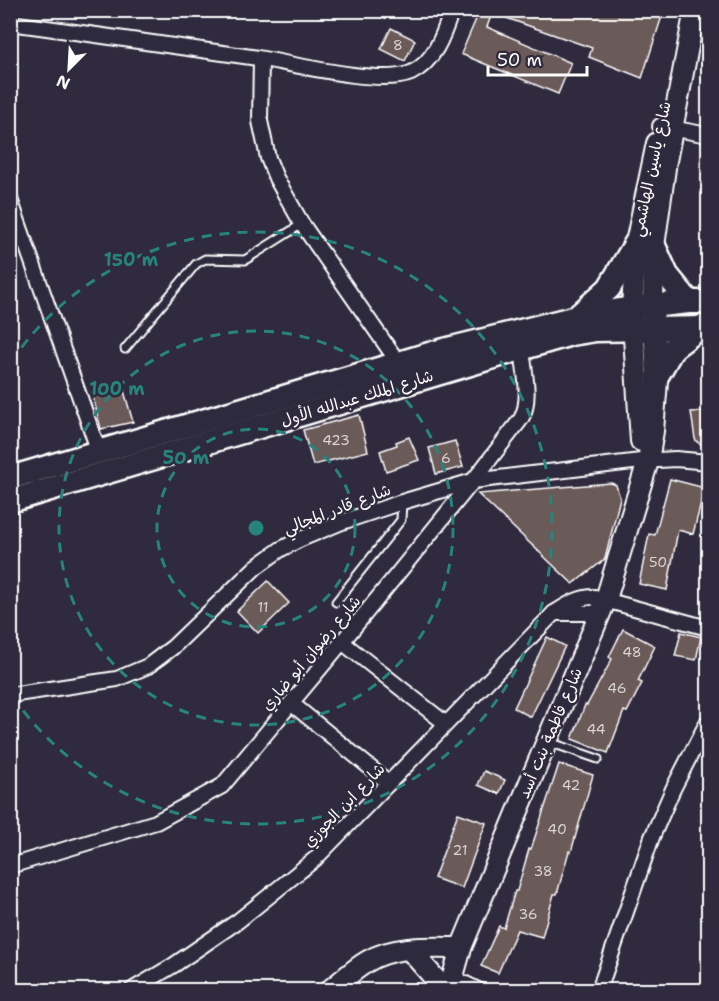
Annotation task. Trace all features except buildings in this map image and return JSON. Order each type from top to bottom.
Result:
[{"type":"main road","points":[[577,316],[609,288],[645,244],[667,275],[699,302]]},
{"type":"main road","name":"شارع الملك عبدالله الأول","points":[[10,501],[570,334],[597,330],[699,302]]},
{"type":"main road","name":"شارع الملك عبدالله الأول","points":[[10,478],[399,365],[436,352],[577,316],[643,318],[705,328]]},
{"type":"main road","points":[[657,376],[673,348],[705,328]]},
{"type":"street","points":[[10,23],[371,77],[396,77],[420,67],[433,53],[452,10]]},
{"type":"street","name":"شارع ياسين الهاشمي","points":[[643,318],[645,244],[666,128],[693,13]]},
{"type":"street","points":[[261,59],[260,121],[263,140],[276,178],[302,224],[399,365]]},
{"type":"street","points":[[666,128],[708,135]]},
{"type":"street","points":[[10,199],[99,452]]},
{"type":"street","name":"شارع فاطمة بنت أسد","points":[[448,986],[461,948],[603,606],[653,431],[657,376],[643,318]]},
{"type":"street","name":"شارع فاطمة بنت أسد","points":[[643,318],[639,399],[644,465]]},
{"type":"street","name":"شارع رضوان أبو ضاري","points":[[10,866],[156,822],[222,786],[473,481],[524,413],[527,398],[522,349]]},
{"type":"street","name":"شارع قادر المجالي","points":[[10,695],[117,679],[148,666],[173,646],[256,567],[280,549],[342,522],[473,481],[644,465],[676,459],[708,462]]},
{"type":"street","name":"شارع ابن الجوزي","points":[[132,990],[174,965],[238,921],[315,859],[554,613],[603,606],[640,611],[708,628]]},
{"type":"street","points":[[342,642],[446,723]]},
{"type":"street","points":[[291,703],[389,783]]},
{"type":"street","points":[[599,990],[652,837],[708,721]]},
{"type":"street","points":[[330,990],[367,961],[393,951],[461,948]]},
{"type":"street","points":[[409,949],[448,986],[478,990]]},
{"type":"lane","points":[[125,349],[196,264],[205,259],[245,260],[302,224]]},
{"type":"lane","points":[[336,602],[401,520],[402,502]]},
{"type":"lane","points":[[547,741],[598,759]]}]
